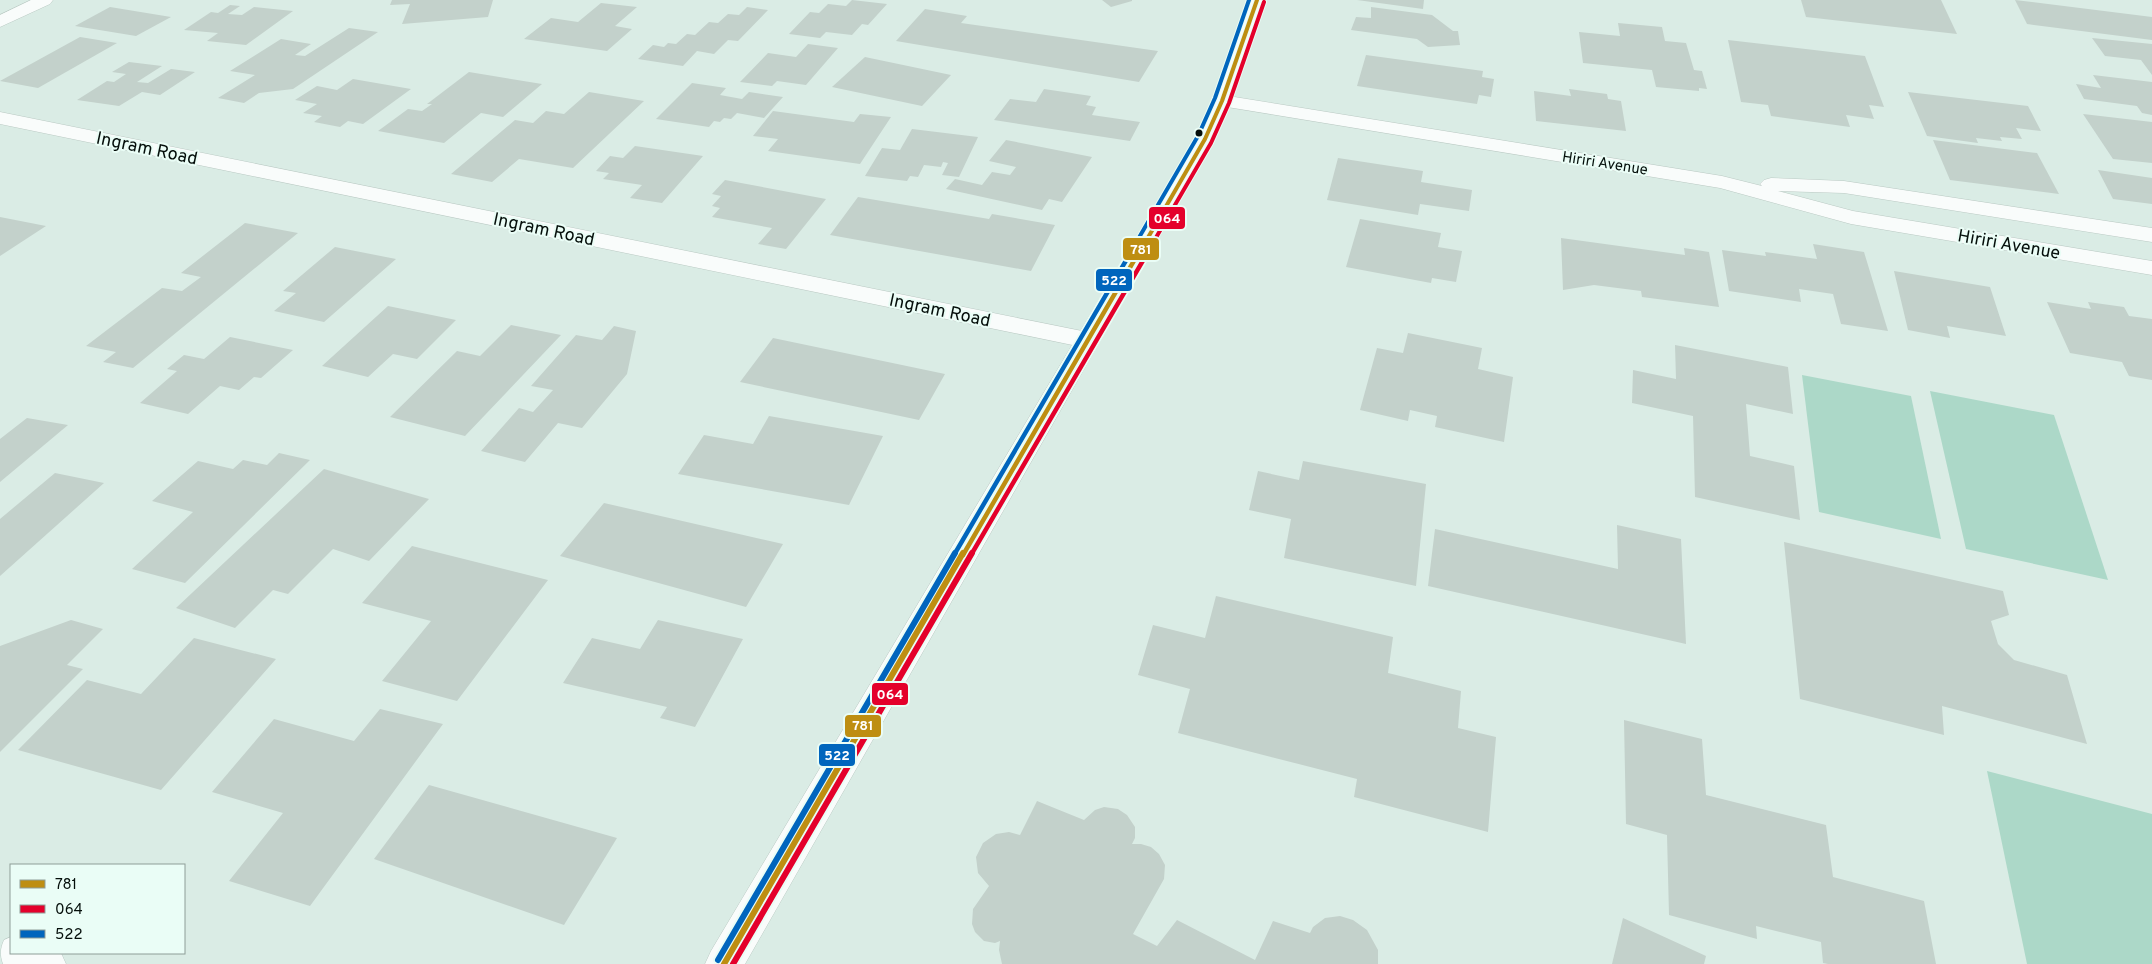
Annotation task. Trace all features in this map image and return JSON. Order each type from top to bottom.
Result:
[{"type":"street","points":[[0,22],[44,0]]},
{"type":"street","points":[[724,964],[1087,340],[1206,140],[1222,102],[1258,0]]},
{"type":"street","name":"Hiriri Avenue","points":[[1222,102],[1722,182],[1851,217],[2152,268]]},
{"type":"street","name":"Ingram Road","points":[[0,118],[1087,340]]},
{"type":"street","name":"Hiriri Avenue","points":[[1722,182],[1844,187],[2152,235]]},
{"type":"street","points":[[20,954],[47,964]]},
{"type":"green space","points":[[1802,375],[1911,396],[1941,539],[1819,512]]},
{"type":"green space","points":[[1930,391],[2054,415],[2108,580],[1966,549]]},
{"type":"green space","points":[[1987,771],[2152,814],[2152,964],[2027,964]]},
{"type":"building","points":[[392,0],[493,0],[488,17],[402,24],[410,4],[390,5]]},
{"type":"building","points":[[852,0],[887,4],[868,25],[862,24],[852,35],[826,32],[820,38],[789,34],[810,12],[819,13],[828,4],[846,6]]},
{"type":"building","points":[[1102,0],[1132,0],[1132,1],[1111,7]]},
{"type":"building","points":[[1357,0],[1424,0],[1423,9]]},
{"type":"building","points":[[1801,0],[1941,0],[1957,34],[1806,17]]},
{"type":"building","points":[[2015,0],[2152,17],[2152,40],[2027,24]]},
{"type":"building","points":[[601,3],[637,7],[615,26],[632,29],[607,51],[524,39],[551,18],[578,22]]},
{"type":"building","points":[[230,5],[240,6],[228,14],[242,15],[254,7],[293,11],[246,45],[207,41],[218,33],[184,30],[211,12],[218,13]]},
{"type":"building","points":[[110,7],[171,17],[136,36],[75,26]]},
{"type":"building","points":[[747,7],[768,10],[738,41],[728,40],[714,54],[697,51],[683,66],[638,59],[653,45],[664,47],[668,43],[676,44],[687,34],[695,35],[709,22],[718,23],[728,14],[739,15]]},
{"type":"building","points":[[1371,7],[1432,15],[1453,31],[1458,31],[1460,45],[1428,47],[1417,39],[1351,30],[1356,17],[1371,18]]},
{"type":"building","points":[[925,9],[967,16],[961,23],[1158,51],[1139,82],[896,41]]},
{"type":"building","points":[[1618,23],[1662,27],[1665,41],[1686,43],[1694,70],[1702,71],[1707,89],[1699,88],[1699,91],[1656,87],[1652,70],[1583,63],[1579,32],[1620,36]]},
{"type":"building","points":[[349,28],[378,32],[293,89],[259,93],[244,103],[218,98],[255,75],[230,71],[281,39],[311,44],[295,55],[305,56]]},
{"type":"building","points":[[80,37],[117,43],[38,88],[0,81]]},
{"type":"building","points":[[2092,38],[2152,44],[2152,75],[2141,60],[2105,56]]},
{"type":"building","points":[[1728,40],[1865,56],[1884,107],[1869,105],[1874,119],[1846,115],[1850,127],[1771,116],[1768,105],[1741,102]]},
{"type":"building","points":[[808,44],[838,48],[806,85],[777,81],[772,86],[740,82],[768,53],[796,57]]},
{"type":"building","points":[[1366,55],[1483,71],[1482,77],[1494,79],[1491,97],[1479,95],[1477,104],[1357,86]]},
{"type":"building","points":[[865,57],[951,75],[922,106],[832,87]]},
{"type":"building","points":[[129,62],[162,66],[137,82],[148,83],[171,69],[195,72],[160,95],[142,92],[119,106],[77,100],[107,81],[114,82],[126,74],[112,72]]},
{"type":"building","points":[[469,72],[542,84],[503,117],[481,113],[444,143],[378,131],[408,109],[422,111],[432,104],[427,104]]},
{"type":"building","points":[[2093,75],[2152,82],[2152,115],[2142,113],[2137,106],[2084,99],[2076,84],[2101,88]]},
{"type":"building","points":[[353,79],[411,89],[363,124],[348,121],[340,127],[314,122],[322,116],[303,113],[317,104],[295,100],[317,86],[337,90]]},
{"type":"building","points":[[692,83],[726,88],[720,95],[742,99],[749,92],[783,97],[764,118],[737,113],[731,119],[724,118],[720,122],[714,121],[709,127],[656,119]]},
{"type":"building","points":[[1044,89],[1091,96],[1086,105],[1096,107],[1092,115],[1140,122],[1130,141],[994,120],[1010,99],[1036,102]]},
{"type":"building","points":[[1569,89],[1607,94],[1608,99],[1621,101],[1626,131],[1536,121],[1534,91],[1571,96]]},
{"type":"building","points":[[589,92],[644,101],[573,168],[519,159],[492,182],[451,174],[515,120],[533,123],[546,111],[564,114]]},
{"type":"building","points":[[1908,92],[2028,106],[2041,131],[2016,128],[2022,139],[2000,137],[2002,141],[1976,138],[1978,143],[1927,136]]},
{"type":"building","points":[[773,111],[854,122],[860,114],[891,117],[860,164],[768,151],[778,139],[753,136]]},
{"type":"building","points":[[2083,114],[2152,122],[2152,163],[2113,159]]},
{"type":"building","points":[[912,129],[978,137],[959,177],[942,175],[948,163],[943,162],[941,167],[924,165],[918,177],[910,176],[907,181],[865,176],[882,148],[900,150]]},
{"type":"building","points":[[1006,140],[1092,157],[1062,202],[1049,199],[1042,210],[946,189],[955,179],[982,185],[992,172],[1010,175],[1016,167],[989,161]]},
{"type":"building","points":[[1933,140],[2037,153],[2059,194],[1950,180]]},
{"type":"building","points":[[635,146],[703,156],[662,203],[630,198],[642,185],[603,179],[609,173],[596,171],[610,156],[623,158]]},
{"type":"building","points":[[1338,158],[1423,171],[1421,182],[1472,190],[1469,211],[1420,204],[1418,215],[1327,200]]},
{"type":"building","points":[[2098,170],[2152,178],[2152,204],[2113,199]]},
{"type":"building","points":[[725,180],[826,199],[786,249],[758,244],[772,228],[712,217],[720,208],[712,206],[721,196],[712,194]]},
{"type":"building","points":[[858,197],[989,219],[992,214],[1055,225],[1031,271],[830,235]]},
{"type":"building","points":[[0,217],[46,226],[0,256]]},
{"type":"building","points":[[1360,219],[1441,233],[1438,247],[1462,251],[1456,282],[1432,278],[1431,283],[1346,267]]},
{"type":"building","points":[[245,223],[298,233],[133,368],[103,362],[116,352],[86,346],[162,288],[182,291],[201,277],[181,273]]},
{"type":"building","points":[[1561,238],[1685,255],[1684,248],[1709,252],[1719,307],[1642,297],[1641,291],[1594,285],[1563,290]]},
{"type":"building","points":[[1813,244],[1864,252],[1888,331],[1841,324],[1833,294],[1799,289],[1801,302],[1729,291],[1722,250],[1766,256],[1765,252],[1817,259]]},
{"type":"building","points":[[335,247],[396,259],[324,322],[274,311],[296,293],[283,291]]},
{"type":"building","points":[[1894,271],[1990,287],[2006,336],[1947,326],[1950,338],[1908,330]]},
{"type":"building","points":[[2047,302],[2091,309],[2088,302],[2124,307],[2129,316],[2152,319],[2152,380],[2129,376],[2122,362],[2070,353]]},
{"type":"building","points":[[388,306],[456,320],[417,359],[393,354],[368,377],[322,366]]},
{"type":"building","points":[[511,325],[561,335],[465,436],[390,417],[457,351],[480,356]]},
{"type":"building","points":[[614,326],[636,331],[627,374],[582,428],[558,423],[525,462],[481,451],[519,408],[533,412],[553,390],[531,386],[576,335],[602,340]]},
{"type":"building","points":[[1408,333],[1482,348],[1478,369],[1513,377],[1504,442],[1435,427],[1437,416],[1410,410],[1408,421],[1360,410],[1377,348],[1403,353]]},
{"type":"building","points":[[230,337],[293,350],[261,378],[254,377],[239,390],[220,386],[188,414],[140,403],[177,371],[167,369],[184,355],[204,359]]},
{"type":"building","points":[[773,338],[945,374],[919,420],[740,382]]},
{"type":"building","points":[[1675,345],[1788,367],[1793,414],[1746,404],[1750,456],[1794,466],[1800,520],[1695,497],[1693,416],[1632,403],[1633,370],[1676,379]]},
{"type":"building","points":[[769,416],[883,436],[849,505],[678,474],[704,435],[753,444]]},
{"type":"building","points":[[27,418],[68,425],[0,482],[0,439]]},
{"type":"building","points":[[279,453],[310,460],[185,583],[132,569],[193,512],[152,501],[198,461],[233,469],[243,460],[267,465]]},
{"type":"building","points":[[1303,461],[1426,484],[1416,586],[1284,558],[1291,519],[1249,510],[1258,471],[1299,480]]},
{"type":"building","points":[[324,469],[429,499],[369,561],[333,549],[288,594],[273,590],[235,628],[176,608]]},
{"type":"building","points":[[55,473],[104,483],[0,576],[0,519]]},
{"type":"building","points":[[604,503],[783,544],[746,607],[560,556]]},
{"type":"building","points":[[1617,525],[1681,539],[1686,644],[1428,586],[1435,529],[1618,569]]},
{"type":"building","points":[[1784,542],[2003,591],[2009,615],[1991,621],[1998,644],[2014,660],[2067,675],[2087,744],[1942,706],[1944,735],[1800,699]]},
{"type":"building","points":[[412,546],[548,580],[457,701],[382,681],[431,621],[362,603]]},
{"type":"building","points":[[1216,596],[1393,637],[1388,673],[1461,691],[1458,728],[1496,737],[1488,832],[1354,797],[1357,779],[1178,733],[1190,689],[1138,675],[1153,625],[1205,638]]},
{"type":"building","points":[[71,620],[103,629],[67,665],[83,669],[0,752],[0,646]]},
{"type":"building","points":[[658,620],[743,639],[695,727],[660,718],[667,707],[563,683],[592,638],[640,649]]},
{"type":"building","points":[[194,638],[276,659],[161,790],[18,750],[87,680],[141,694]]},
{"type":"building","points":[[380,709],[443,724],[310,906],[229,881],[283,813],[212,792],[274,719],[354,741]]},
{"type":"building","points":[[1624,720],[1702,739],[1706,795],[1826,825],[1833,877],[1924,901],[1936,964],[1828,964],[1823,963],[1821,942],[1756,926],[1757,939],[1669,915],[1667,835],[1626,824]]},
{"type":"building","points":[[429,785],[617,838],[564,925],[374,859]]},
{"type":"building","points":[[1037,801],[1084,820],[1095,810],[1104,807],[1118,809],[1127,815],[1135,827],[1135,838],[1132,844],[1151,847],[1159,854],[1165,865],[1164,879],[1133,934],[1157,946],[1177,920],[1255,960],[1273,921],[1310,933],[1313,927],[1325,918],[1340,916],[1353,920],[1367,930],[1378,950],[1378,964],[1002,964],[999,950],[1000,941],[995,943],[984,941],[975,932],[972,924],[973,909],[989,886],[978,873],[976,857],[983,843],[996,834],[1009,832],[1020,835]]},
{"type":"building","points":[[1623,918],[1706,956],[1704,964],[1612,964]]},
{"type":"transit line","name":"522","points":[[718,960],[1198,136],[1215,98],[1249,0]]},
{"type":"transit line","name":"781","points":[[724,964],[1205,139],[1222,101],[1257,0]]},
{"type":"transit line","name":"064","points":[[733,964],[1211,143],[1229,103],[1264,2]]}]
